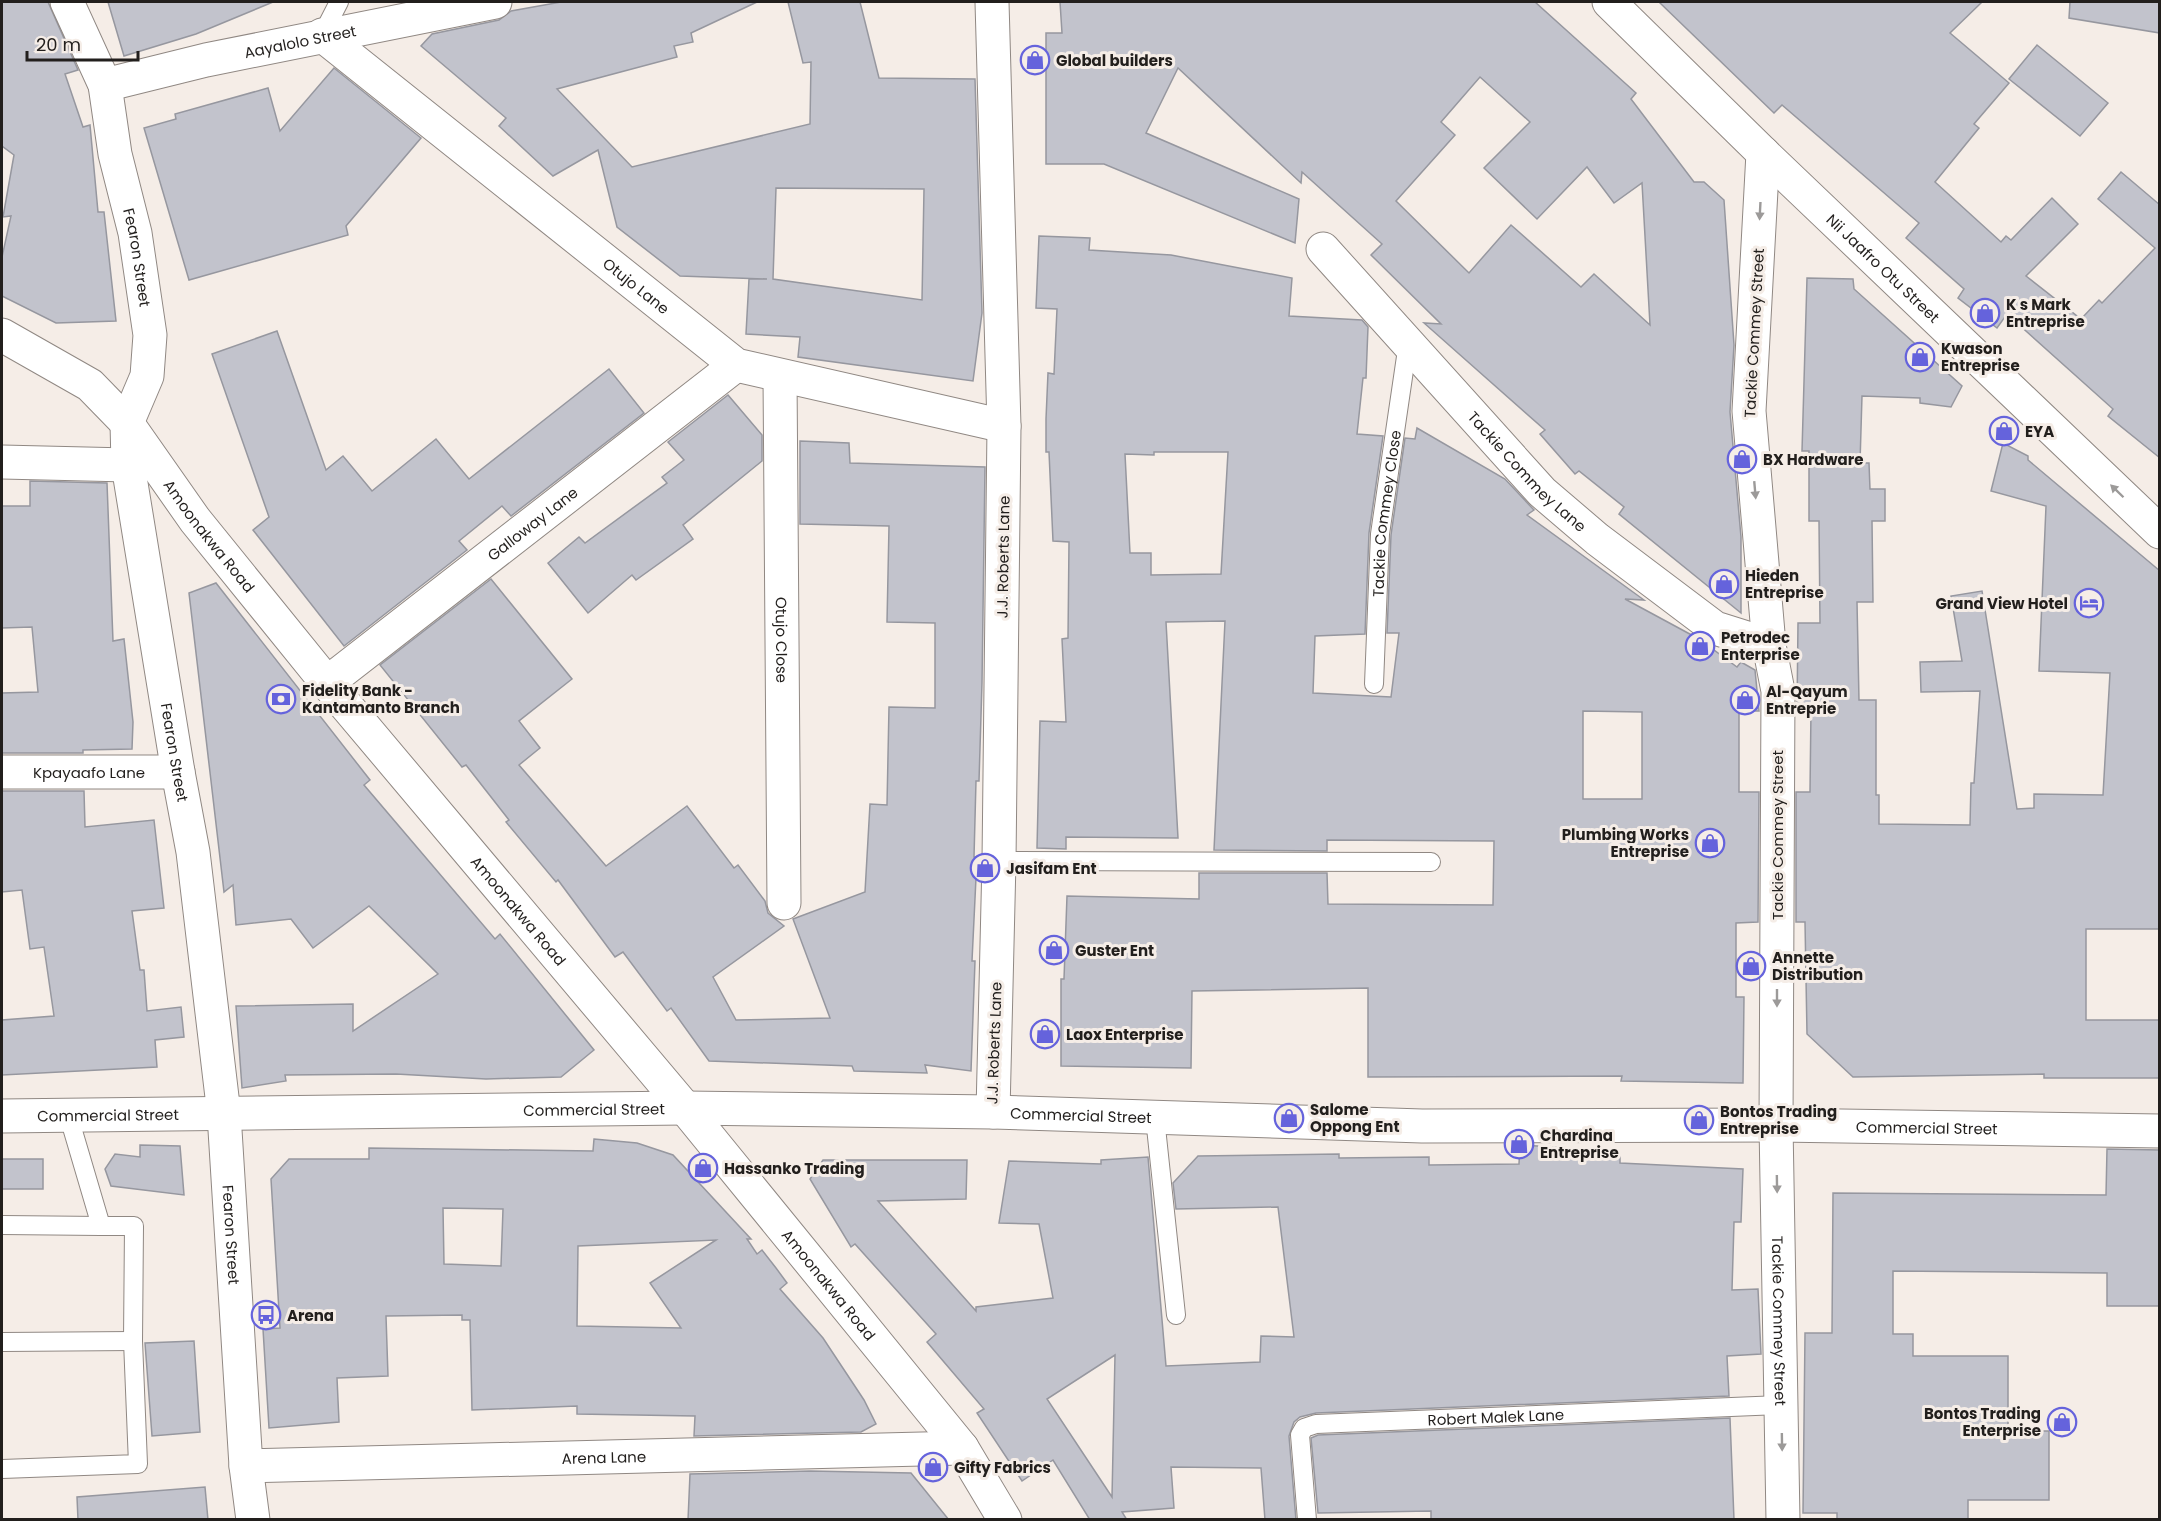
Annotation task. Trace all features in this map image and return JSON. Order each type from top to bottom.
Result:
[{"type":"street","name":"Fearon Street","points":[[67,2],[105,86],[116,154],[135,233],[150,334],[147,376],[127,423],[128,465],[178,772],[194,852],[224,1114],[246,1466],[253,1520]]},
{"type":"street","name":"Aayalolo Street","points":[[105,86],[322,35],[495,2]]},
{"type":"street","name":"J.J. Roberts Lane","points":[[992,2],[1004,426],[999,861],[993,1112]]},
{"type":"street","name":"Nii Jaafro Otu Street","points":[[1609,2],[1763,153],[2160,532]]},
{"type":"street","name":"Otujo Lane","points":[[322,35],[736,365],[1004,426]]},
{"type":"street","name":"Tackie Commey Street","points":[[1763,153],[1749,411],[1768,645],[1778,692],[1776,1125],[1784,1520]]},
{"type":"street","name":"Tackie Commey Lane","points":[[1323,249],[1542,492],[1581,526],[1716,628],[1768,645]]},
{"type":"street","name":"Amoonakwa Road","points":[[2,335],[90,384],[127,423],[195,520],[327,683],[685,1108],[962,1448],[1005,1520]]},
{"type":"street","name":"Galloway Lane","points":[[327,683],[736,365]]},
{"type":"street","name":"Otujo Close","points":[[780,376],[784,903]]},
{"type":"street","points":[[2,462],[128,465]]},
{"type":"street","name":"Kpayaafo Lane","points":[[2,772],[178,772]]},
{"type":"street","name":"Commercial Street","points":[[2,1116],[685,1108],[993,1112],[1422,1126],[1776,1125],[2160,1131]]},
{"type":"street","name":"Arena Lane","points":[[246,1466],[962,1448]]},
{"type":"lane","points":[[322,35],[339,2]]},
{"type":"lane","name":"Tackie Commey Close","points":[[1374,684],[1380,534],[1408,343]]},
{"type":"lane","points":[[999,861],[1431,862]]},
{"type":"lane","points":[[68,1114],[101,1226]]},
{"type":"lane","points":[[1155,1118],[1176,1315]]},
{"type":"lane","points":[[2,1225],[134,1226],[133,1341],[138,1464],[2,1470]]},
{"type":"lane","points":[[2,1342],[133,1341]]},
{"type":"lane","name":"Robert Malek Lane","points":[[1307,1520],[1300,1435],[1304,1428],[1316,1424],[1782,1405]]},
{"type":"building","points":[[2,2],[48,2],[78,70],[65,74],[83,127],[90,125],[98,212],[104,212],[116,321],[56,323],[2,296],[2,257],[11,216],[3,217],[14,155],[2,146]]},
{"type":"building","points":[[108,2],[273,2],[196,34],[124,56]]},
{"type":"building","points":[[561,2],[757,2],[691,33],[693,42],[674,46],[677,57],[557,89],[632,167],[810,124],[811,62],[803,63],[788,2],[860,2],[879,78],[975,79],[982,313],[973,381],[798,357],[800,337],[746,334],[749,279],[767,279],[680,276],[617,227],[598,150],[553,176],[499,126],[506,118],[421,46],[432,34],[499,20],[511,11]],"holes":[[[776,188],[924,189],[922,300],[773,279]]]},
{"type":"building","points":[[1060,2],[1535,2],[1636,93],[1631,99],[1694,182],[1704,182],[1724,200],[1734,345],[1730,412],[1741,537],[1741,613],[1619,514],[1624,507],[1579,471],[1575,474],[1540,434],[1545,430],[1424,323],[1441,324],[1371,255],[1382,244],[1302,172],[1301,183],[1178,68],[1146,133],[1299,199],[1295,243],[1104,164],[1046,164],[1046,33],[1062,33]],"holes":[[[1480,77],[1530,122],[1484,168],[1537,219],[1587,167],[1614,203],[1642,183],[1650,325],[1594,274],[1581,287],[1511,225],[1469,273],[1396,201],[1455,135],[1441,122]]]},
{"type":"building","points":[[1659,2],[1982,2],[1950,33],[2009,83],[1974,124],[1979,128],[1935,182],[2001,242],[2006,236],[2011,240],[2052,198],[2078,224],[2026,276],[2081,319],[2099,300],[2102,303],[2155,248],[2098,199],[2121,172],[2160,205],[2160,458],[2108,416],[2113,409],[2007,314],[1997,328],[1958,298],[1964,289],[1906,238],[1919,223],[1782,105],[1774,113]]},
{"type":"building","points":[[2070,2],[2160,2],[2160,33],[2069,18]]},
{"type":"building","points":[[2037,45],[2108,103],[2080,136],[2009,79]]},
{"type":"building","points":[[334,68],[421,138],[346,226],[348,235],[189,280],[144,128],[176,119],[175,114],[268,88],[280,131]]},
{"type":"building","points":[[1039,236],[1090,238],[1089,250],[1171,255],[1292,278],[1289,316],[1362,320],[1368,327],[1366,378],[1363,378],[1357,434],[1383,436],[1369,533],[1365,634],[1315,636],[1313,693],[1391,697],[1399,633],[1387,633],[1391,535],[1405,438],[1415,439],[1417,428],[1505,479],[1534,510],[1527,515],[1644,600],[1625,599],[1699,639],[1737,667],[1741,662],[1755,670],[1759,711],[1739,711],[1739,792],[1759,792],[1758,922],[1736,923],[1736,997],[1744,997],[1743,1083],[1621,1081],[1622,1076],[1368,1077],[1368,988],[1192,991],[1191,1068],[1061,1066],[1061,979],[1064,979],[1067,896],[1199,899],[1199,873],[1327,873],[1328,904],[1493,905],[1494,841],[1327,840],[1327,851],[1214,850],[1225,621],[1166,622],[1178,838],[1066,837],[1066,849],[1037,848],[1040,721],[1066,722],[1062,639],[1068,638],[1069,542],[1053,541],[1049,452],[1046,452],[1048,373],[1054,374],[1057,309],[1036,308]],"holes":[[[1154,452],[1228,452],[1221,574],[1151,575],[1151,553],[1130,553],[1125,454],[1154,455]],[[1583,711],[1642,712],[1642,799],[1583,799]]]},
{"type":"building","points":[[1807,278],[1853,279],[1854,289],[1962,386],[1951,407],[1920,403],[1920,398],[1862,396],[1860,463],[1869,463],[1870,489],[1885,489],[1885,521],[1872,521],[1873,602],[1857,602],[1859,700],[1876,700],[1876,795],[1879,795],[1879,824],[1970,825],[1971,783],[1974,783],[1980,691],[1921,692],[1920,662],[1962,661],[1951,596],[1982,591],[2017,809],[2034,808],[2034,794],[2103,795],[2110,673],[2039,671],[2046,506],[1991,491],[2003,443],[2028,456],[2028,460],[2160,571],[2160,929],[2086,929],[2086,1020],[2160,1020],[2160,1078],[2044,1078],[2044,1074],[1853,1077],[1807,1034],[1805,922],[1796,922],[1796,792],[1810,792],[1811,710],[1797,710],[1798,623],[1820,623],[1819,521],[1809,521],[1809,451],[1802,451]]},
{"type":"building","points":[[277,331],[326,470],[343,456],[372,491],[436,439],[469,479],[609,369],[644,413],[511,516],[502,506],[459,541],[467,550],[344,646],[253,530],[269,517],[212,354]]},
{"type":"building","points":[[728,395],[762,435],[762,461],[683,525],[693,539],[636,580],[632,575],[588,613],[548,563],[579,537],[585,543],[667,483],[662,477],[684,460],[668,442]]},
{"type":"building","points":[[800,441],[849,443],[850,463],[985,467],[982,683],[979,781],[976,781],[974,857],[977,857],[972,961],[975,961],[971,1071],[925,1065],[927,1073],[854,1071],[852,1066],[709,1061],[671,1008],[667,1011],[623,952],[615,957],[558,880],[556,882],[506,822],[509,820],[466,765],[462,767],[380,665],[491,579],[572,679],[519,721],[540,748],[519,765],[606,866],[687,806],[734,868],[738,865],[765,901],[768,913],[784,926],[713,977],[736,1020],[830,1018],[793,919],[865,892],[870,804],[887,805],[889,707],[935,708],[935,623],[887,622],[889,526],[800,524]]},
{"type":"building","points":[[30,481],[107,483],[113,641],[124,639],[133,722],[132,749],[83,750],[83,753],[2,753],[2,693],[38,692],[32,627],[2,628],[2,506],[30,506]]},
{"type":"building","points":[[216,583],[370,780],[364,785],[495,939],[500,934],[594,1050],[561,1077],[486,1079],[396,1074],[285,1075],[286,1081],[242,1088],[236,1006],[353,1004],[353,1031],[438,974],[369,906],[313,948],[291,919],[236,925],[233,885],[224,892],[189,593]]},
{"type":"building","points":[[2,791],[84,791],[85,827],[154,820],[164,908],[132,911],[140,970],[144,970],[147,1011],[181,1007],[184,1037],[155,1040],[157,1067],[2,1075],[2,1020],[54,1016],[44,947],[30,949],[22,890],[2,892]]},
{"type":"building","points":[[594,1139],[637,1143],[673,1155],[751,1239],[747,1239],[757,1254],[762,1250],[776,1268],[787,1283],[780,1289],[823,1338],[864,1400],[876,1424],[861,1432],[694,1436],[695,1416],[577,1414],[577,1406],[472,1410],[470,1320],[462,1320],[462,1315],[386,1316],[388,1376],[337,1378],[339,1422],[269,1428],[263,1329],[280,1328],[271,1179],[289,1159],[369,1159],[369,1148],[593,1151]],"holes":[[[443,1208],[503,1209],[501,1266],[444,1264]],[[716,1240],[650,1283],[681,1328],[577,1326],[578,1246]]]},
{"type":"building","points":[[140,1145],[180,1146],[184,1195],[111,1186],[105,1169],[115,1154],[140,1157]]},
{"type":"building","points":[[1520,1145],[1574,1148],[1574,1154],[1620,1155],[1620,1163],[1743,1169],[1741,1222],[1734,1222],[1732,1290],[1758,1289],[1761,1354],[1727,1356],[1729,1396],[1316,1413],[1300,1417],[1294,1422],[1289,1436],[1296,1520],[1265,1520],[1261,1468],[1171,1467],[1174,1508],[1122,1512],[1127,1520],[1090,1520],[1053,1460],[1022,1481],[977,1413],[984,1409],[927,1342],[936,1334],[855,1244],[851,1247],[810,1179],[823,1160],[967,1160],[966,1199],[878,1201],[976,1311],[976,1307],[1053,1298],[1039,1224],[999,1223],[1009,1161],[1101,1164],[1101,1160],[1148,1157],[1166,1366],[1260,1362],[1261,1336],[1294,1337],[1278,1207],[1176,1209],[1173,1183],[1198,1156],[1339,1154],[1339,1158],[1429,1157],[1429,1165],[1519,1164]],"holes":[[[1115,1355],[1112,1497],[1047,1399]]]},
{"type":"building","points":[[2107,1149],[2160,1150],[2160,1306],[2107,1306],[2107,1273],[1893,1271],[1893,1334],[1913,1334],[1913,1356],[2008,1356],[2008,1431],[2049,1431],[2049,1500],[1968,1500],[1968,1520],[1837,1520],[1837,1513],[1803,1513],[1805,1333],[1832,1333],[1833,1193],[2106,1195]]},
{"type":"building","points":[[2,1159],[43,1159],[43,1189],[2,1189]]},
{"type":"building","points":[[194,1341],[200,1432],[152,1436],[145,1343]]},
{"type":"building","points":[[1730,1418],[1734,1520],[1431,1520],[1431,1511],[1318,1513],[1311,1438],[1318,1435]]},
{"type":"building","points":[[810,1471],[911,1473],[949,1520],[688,1520],[690,1474]]},
{"type":"building","points":[[205,1487],[208,1520],[78,1520],[77,1497]]},
{"type":"place","name":"Global builders","points":[[1035,60]]},
{"type":"place","name":"K s Mark Entreprise","points":[[1985,313]]},
{"type":"place","name":"Kwason Entreprise","points":[[1920,357]]},
{"type":"place","name":"EYA","points":[[2004,431]]},
{"type":"place","name":"BX Hardware","points":[[1742,459]]},
{"type":"place","name":"Hieden Entreprise","points":[[1724,584]]},
{"type":"place","name":"Grand View Hotel","points":[[2089,603]]},
{"type":"place","name":"Petrodec Enterprise","points":[[1700,646]]},
{"type":"place","name":"Fidelity Bank - Kantamanto Branch","points":[[281,699]]},
{"type":"place","name":"Al-Qayum Entreprie","points":[[1745,700]]},
{"type":"place","name":"Plumbing Works Entreprise","points":[[1710,843]]},
{"type":"place","name":"Jasifam Ent","points":[[985,868]]},
{"type":"place","name":"Guster Ent","points":[[1054,950]]},
{"type":"place","name":"Annette Distribution","points":[[1751,966]]},
{"type":"place","name":"Laox Enterprise","points":[[1045,1034]]},
{"type":"place","name":"Salome Oppong Ent","points":[[1289,1118]]},
{"type":"place","name":"Bontos Trading Entreprise","points":[[1699,1120]]},
{"type":"place","name":"Chardina Entreprise","points":[[1519,1144]]},
{"type":"place","name":"Hassanko Trading","points":[[703,1168]]},
{"type":"place","name":"Arena","points":[[266,1315]]},
{"type":"place","name":"Bontos Trading Enterprise","points":[[2062,1422]]},
{"type":"place","name":"Gifty Fabrics","points":[[933,1467]]}]
